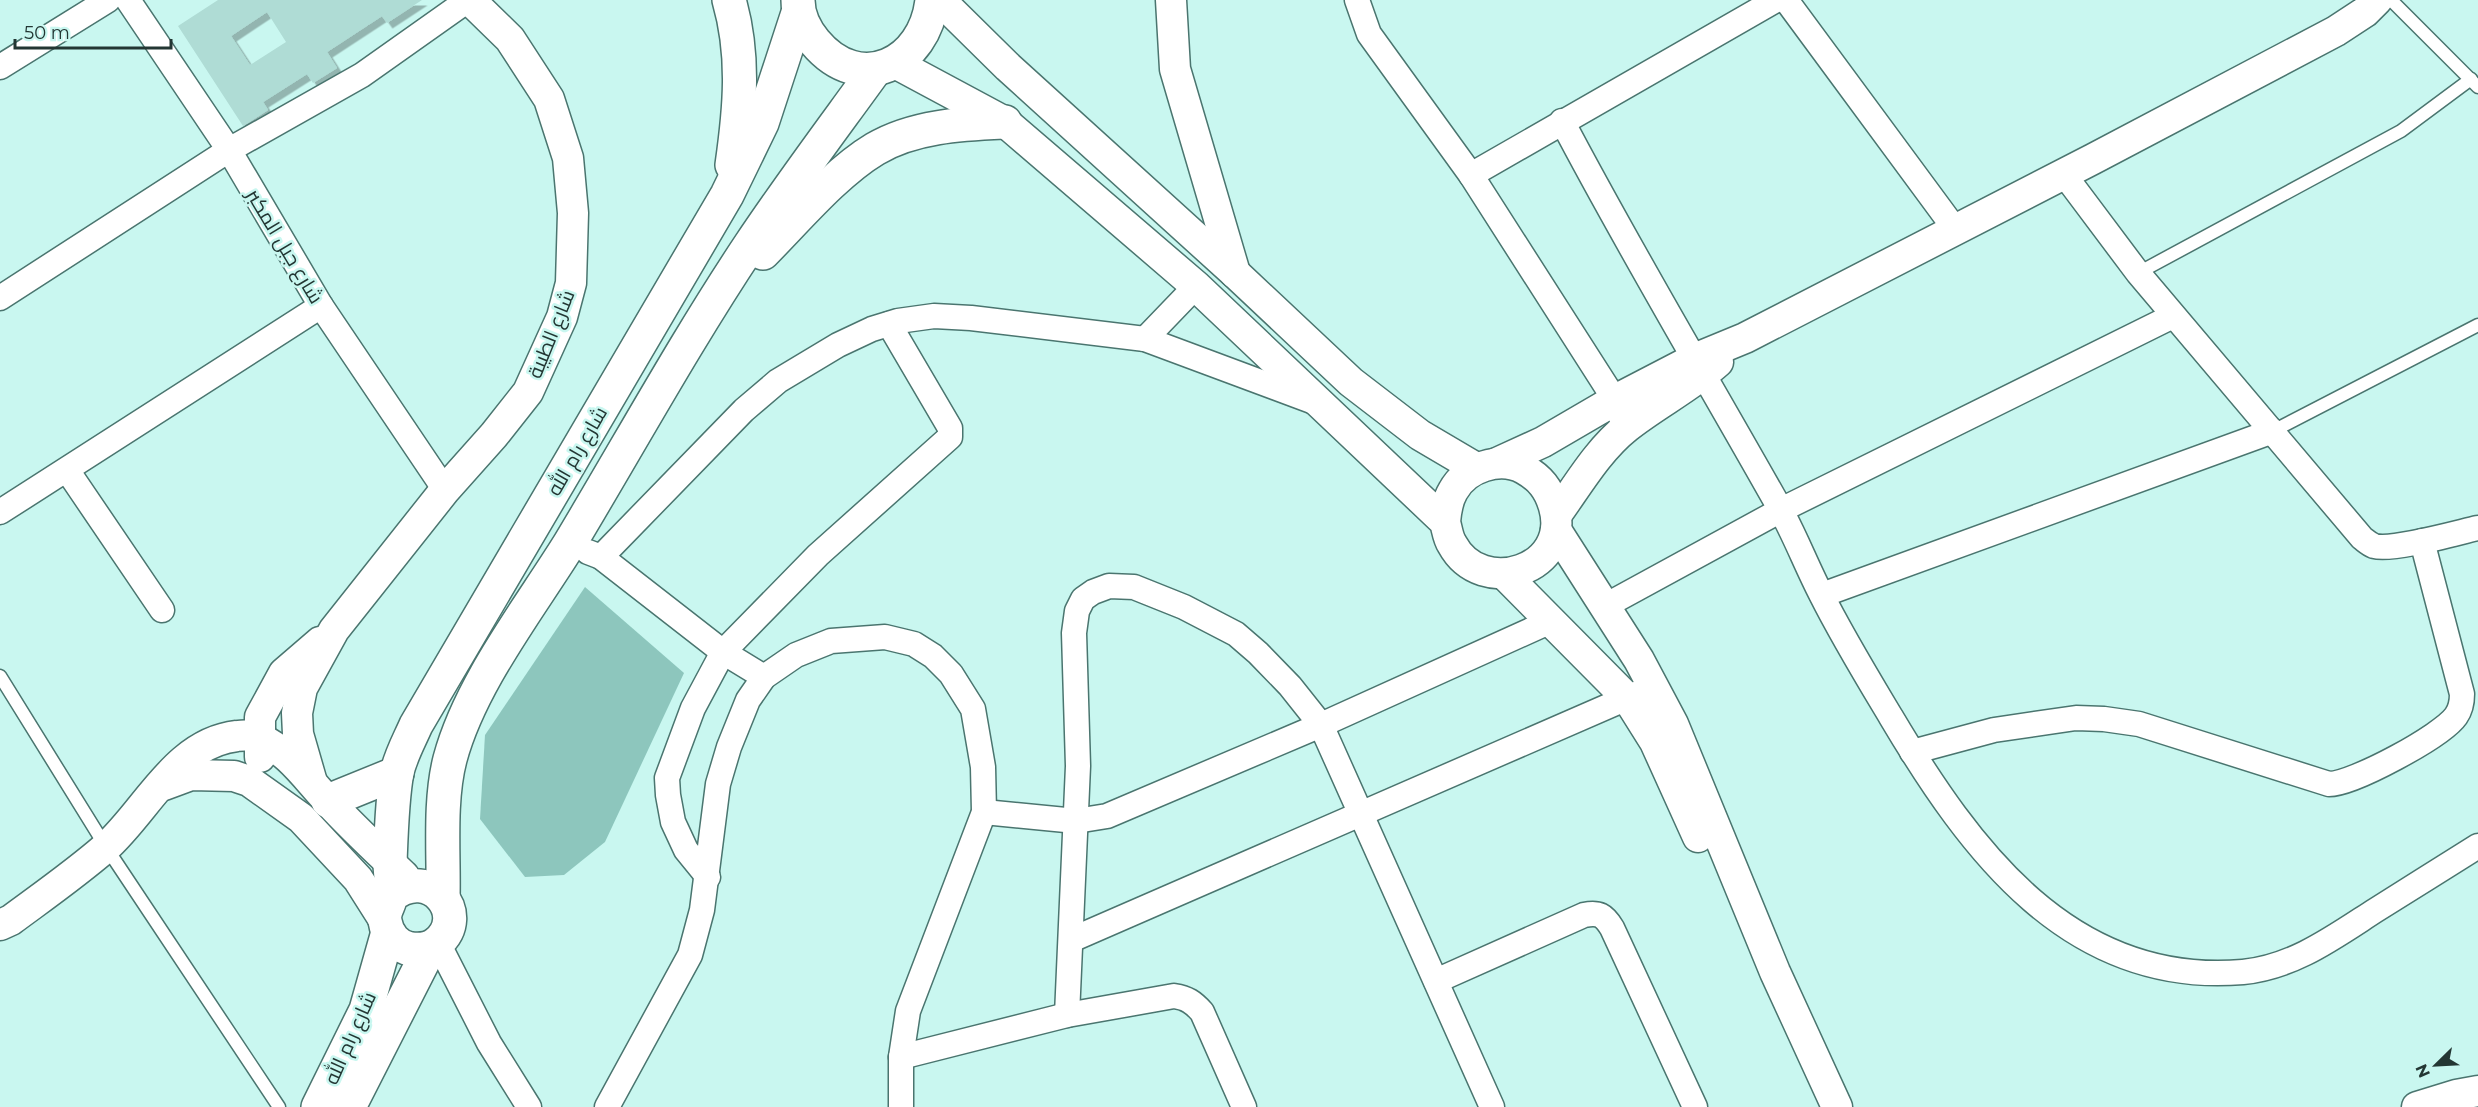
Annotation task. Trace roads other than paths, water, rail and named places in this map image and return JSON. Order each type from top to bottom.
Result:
[{"type":"main road","points":[[727,195],[740,109],[740,68],[729,0]]},
{"type":"main road","name":"شارع رام الله","points":[[443,897],[445,782],[458,735],[499,654],[569,544],[713,303],[758,234],[885,66],[909,52],[922,37],[930,19],[932,0]]},
{"type":"main road","points":[[798,6],[810,36],[824,53],[856,68],[885,66]]},
{"type":"main road","name":"شارع رام الله","points":[[318,1107],[366,1010],[393,899],[397,773],[403,752],[416,725],[727,195],[762,123],[798,6]]},
{"type":"main road","points":[[713,303],[850,167],[876,148],[937,128],[961,124],[1005,122]]},
{"type":"main road","points":[[313,799],[397,773]]},
{"type":"main road","points":[[430,887],[443,897],[449,913],[448,929],[434,945],[418,950],[406,948],[395,942],[393,899],[430,887]]},
{"type":"main road","name":"شارع رام الله","points":[[349,1107],[434,945]]},
{"type":"street","points":[[0,67],[108,0]]},
{"type":"street","name":"شارع جبل المكبر","points":[[128,0],[229,150],[321,306],[446,490]]},
{"type":"street","points":[[0,298],[229,150],[362,75],[469,0]]},
{"type":"street","name":"شارع الطيبة","points":[[313,799],[298,734],[297,713],[302,688],[334,630],[528,392],[562,317],[572,283],[573,213],[568,158],[549,99],[510,39],[469,0]]},
{"type":"street","points":[[940,0],[1008,67],[1235,273],[1351,382],[1420,435],[1487,466],[1518,466],[1537,476],[1551,493],[1556,522],[1605,606],[1640,693],[1655,742],[1821,1107]]},
{"type":"street","points":[[1357,0],[1369,34],[1471,175],[1615,400],[1626,428]]},
{"type":"street","points":[[1471,175],[1776,0]]},
{"type":"street","points":[[1786,0],[1955,229]]},
{"type":"street","points":[[1699,367],[1615,400],[1543,442],[1463,478],[1453,491],[1447,506],[1445,522],[1451,543],[1464,561],[1483,572],[1505,575],[1522,571],[1538,561],[1550,547],[1556,522],[1596,459],[1626,428],[1699,367],[1745,338],[2336,31],[2365,12],[2377,0]]},
{"type":"street","points":[[1173,1],[1175,69],[1235,273]]},
{"type":"street","points":[[885,66],[1005,122],[1196,286],[1445,522]]},
{"type":"street","points":[[1562,121],[1781,510],[1822,595],[1912,753],[1953,814],[2030,901],[2067,927],[2129,959],[2159,967],[2197,972],[2240,972],[2271,968],[2308,953],[2478,846]]},
{"type":"street","points":[[2063,173],[2138,273],[2362,538],[2370,544],[2383,547],[2478,528]]},
{"type":"street","points":[[1145,339],[1196,286]]},
{"type":"street","points":[[0,512],[321,306]]},
{"type":"street","points":[[601,557],[744,410],[778,381],[838,345],[889,324],[934,316],[972,318],[1145,339],[1322,405]]},
{"type":"street","points":[[1605,606],[1781,510],[2174,316]]},
{"type":"street","points":[[708,877],[686,850],[673,822],[667,778],[693,708],[723,652],[818,555],[950,437],[950,428],[889,324]]},
{"type":"street","points":[[1822,595],[2273,431]]},
{"type":"street","points":[[67,470],[162,610]]},
{"type":"street","points":[[1912,753],[1994,730],[2076,718],[2104,719],[2139,724],[2329,784],[2355,778],[2439,731],[2457,715],[2462,705],[2462,694],[2454,660],[2422,541]]},
{"type":"street","points":[[569,544],[601,557],[723,652],[764,677]]},
{"type":"street","points":[[1505,575],[1551,621],[1640,693],[1673,724],[1775,972],[1837,1107]]},
{"type":"street","points":[[1067,1015],[1078,766],[1074,633],[1077,611],[1083,599],[1094,592],[1109,586],[1134,587],[1184,607],[1236,634],[1258,652],[1322,725],[1492,1107]]},
{"type":"street","points":[[984,812],[1076,821],[1107,816],[1322,725],[1551,621]]},
{"type":"street","name":"شارع الطيبة","points":[[313,799],[264,770],[259,755],[260,717],[284,673],[334,630]]},
{"type":"street","points":[[607,1107],[690,955],[708,877],[718,784],[729,747],[748,700],[764,677],[796,655],[831,641],[885,637],[914,644],[933,656],[951,674],[973,709],[982,767],[984,812],[908,1011],[902,1057],[901,1107]]},
{"type":"street","points":[[1071,940],[1640,693]]},
{"type":"street","points":[[4,927],[106,847],[158,788],[194,752],[231,737],[246,735],[258,737],[291,759],[358,879],[393,899]]},
{"type":"street","points":[[158,788],[191,775],[234,776],[313,799],[393,899]]},
{"type":"street","points":[[1436,981],[1584,915],[1599,914],[1606,918],[1612,928],[1695,1107]]},
{"type":"street","points":[[434,945],[489,1043],[529,1107]]},
{"type":"street","points":[[902,1057],[1067,1015],[1174,996],[1185,997],[1194,1002],[1202,1012],[1244,1107]]},
{"type":"street","points":[[2417,1107],[2478,1091]]},
{"type":"street","points":[[2471,1107],[2478,1096]]},
{"type":"lane","points":[[2138,273],[2401,131],[2474,83],[2391,0]]},
{"type":"lane","points":[[2273,431],[2478,325]]},
{"type":"lane","points":[[0,676],[106,847],[279,1107]]}]
